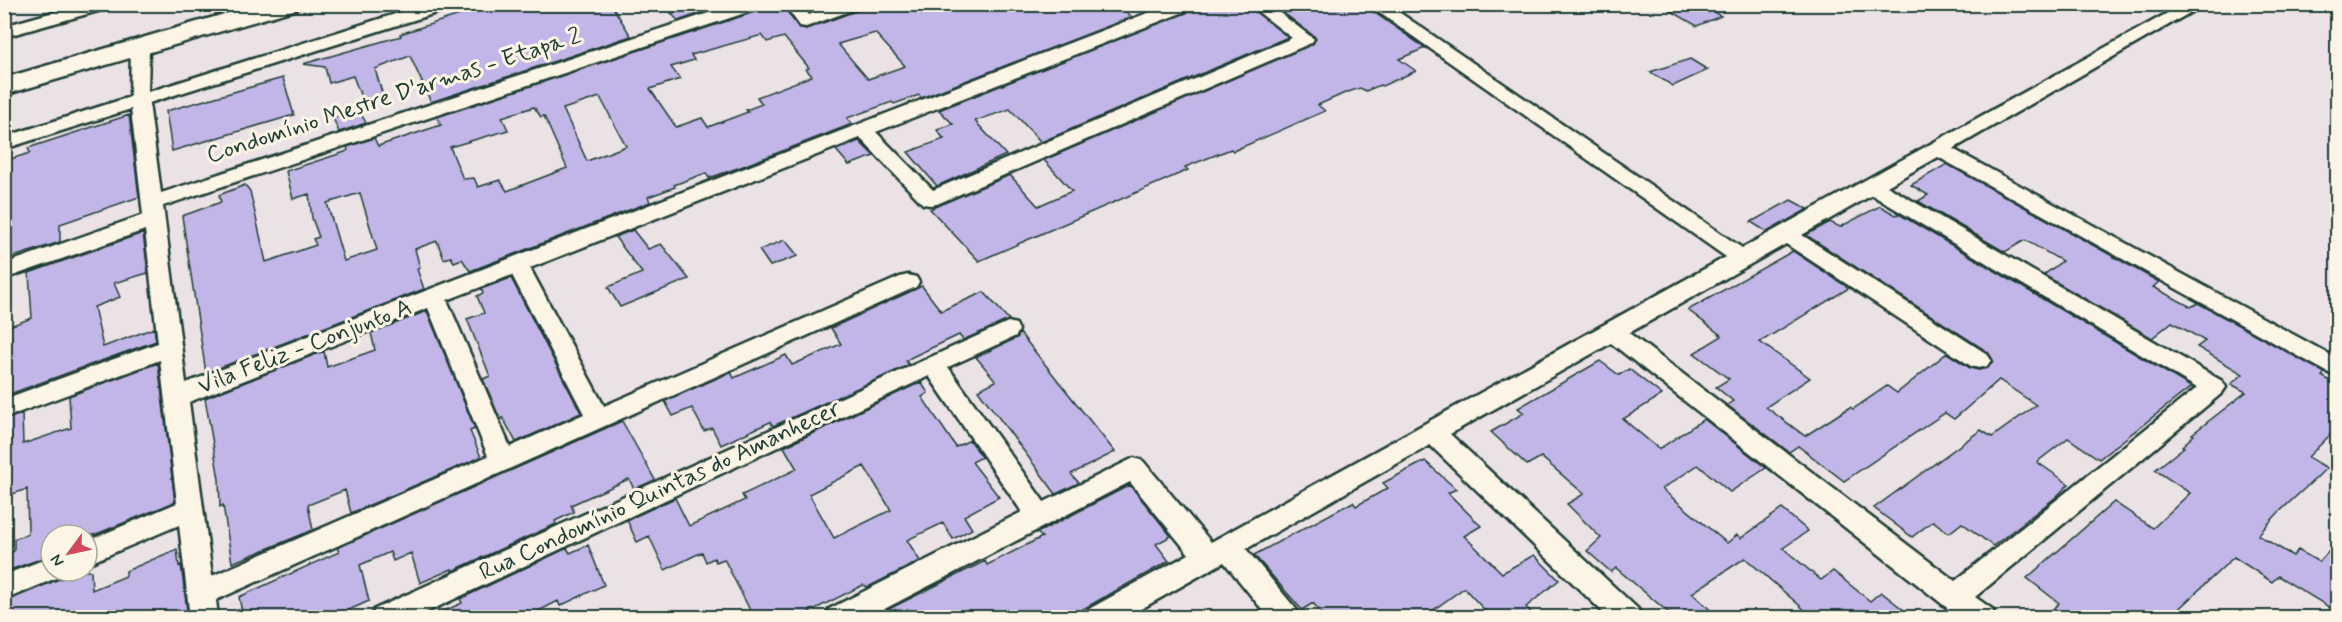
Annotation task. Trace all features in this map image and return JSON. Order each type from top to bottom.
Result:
[{"type":"main road","points":[[4,72],[241,4]]},
{"type":"main road","points":[[4,87],[140,50],[288,4]]},
{"type":"street","points":[[4,32],[103,4]]},
{"type":"street","name":"Condomínio Mestre D'armas - Etapa 2","points":[[4,272],[153,211],[754,4]]},
{"type":"street","points":[[792,4],[806,22],[852,4]]},
{"type":"street","name":"Vila Feliz - Conjunto A","points":[[176,397],[1188,4]]},
{"type":"street","points":[[863,130],[930,199],[1305,39],[1256,4]]},
{"type":"street","points":[[1375,4],[1743,259]]},
{"type":"street","points":[[1099,618],[2197,4]]},
{"type":"street","points":[[4,142],[434,6]]},
{"type":"street","points":[[140,50],[139,100],[203,606],[503,461],[908,282]]},
{"type":"street","points":[[1938,149],[2337,370]]},
{"type":"street","points":[[1872,186],[2214,387],[1955,597]]},
{"type":"street","points":[[1786,234],[1979,360]]},
{"type":"street","points":[[517,264],[599,419]]},
{"type":"street","points":[[435,297],[503,461]]},
{"type":"street","name":"Rua Condomínio Quintas do Amanhecer","points":[[385,618],[1008,330]]},
{"type":"street","points":[[1611,331],[1982,618]]},
{"type":"street","points":[[4,409],[170,347]]},
{"type":"street","points":[[934,365],[1040,517]]},
{"type":"street","points":[[1432,432],[1628,618]]},
{"type":"street","points":[[839,618],[1134,468],[1286,618]]},
{"type":"street","points":[[99,548],[190,509]]},
{"type":"street","points":[[4,588],[39,573]]},
{"type":"building","points":[[494,4],[611,4],[631,36],[431,102],[410,56],[375,69],[383,96],[363,102],[353,76],[329,83],[325,67],[303,64],[401,36],[400,34]]},
{"type":"building","points":[[676,4],[727,4],[678,21],[671,13],[682,10]]},
{"type":"building","points":[[764,4],[782,4],[798,27],[806,29],[859,10],[862,4],[1117,4],[1132,17],[921,98],[919,95],[894,104],[892,102],[847,118],[852,124],[709,178],[706,173],[674,185],[675,187],[648,197],[650,202],[470,271],[462,259],[454,262],[451,257],[444,259],[437,241],[415,249],[420,268],[417,269],[424,289],[206,373],[182,216],[221,202],[219,195],[245,185],[250,191],[266,262],[316,245],[313,239],[319,237],[312,218],[309,194],[293,199],[286,171],[345,152],[348,150],[347,147],[374,138],[378,146],[441,125],[437,117],[761,10]],"holes":[[[875,33],[905,66],[868,79],[838,44]],[[762,35],[767,42],[784,37],[809,68],[806,69],[812,76],[757,97],[762,104],[746,110],[748,112],[708,127],[702,118],[676,127],[650,89],[680,79],[671,67],[694,60],[691,55]],[[600,97],[626,146],[587,161],[563,109]],[[534,107],[541,117],[544,116],[567,168],[507,191],[500,180],[478,187],[474,178],[463,179],[450,147],[508,130],[502,117]],[[360,193],[377,250],[344,261],[327,203]]]},
{"type":"building","points":[[1214,4],[1246,4],[1288,37],[1041,142],[1010,109],[975,121],[1006,155],[937,186],[908,152],[944,139],[937,130],[953,124],[939,110],[1196,9]]},
{"type":"building","points":[[1272,4],[1362,4],[1425,48],[1399,59],[1416,71],[1366,91],[1360,88],[1345,93],[1318,105],[1325,111],[1233,151],[1231,149],[1185,167],[1188,170],[979,261],[930,209],[1010,175],[1038,206],[1072,191],[1044,160],[1313,44],[1315,37]]},
{"type":"building","points":[[1659,4],[1699,4],[1721,16],[1697,26]]},
{"type":"building","points":[[1690,59],[1708,70],[1673,86],[1650,72]]},
{"type":"building","points":[[283,78],[294,115],[172,151],[166,111]]},
{"type":"building","points":[[359,110],[366,123],[339,132],[333,118]]},
{"type":"building","points":[[129,115],[139,197],[60,224],[60,242],[4,260],[4,161],[30,153],[28,148]]},
{"type":"building","points":[[859,141],[874,156],[849,165],[836,150]]},
{"type":"building","points":[[1947,164],[2159,282],[2153,287],[2191,307],[2198,303],[2325,373],[2322,376],[2337,385],[2337,428],[2308,457],[2327,468],[2278,513],[2258,535],[2293,556],[2298,550],[2319,562],[2337,542],[2337,612],[2278,576],[2272,582],[2234,557],[2169,618],[2043,618],[2059,603],[2027,578],[2114,502],[2153,528],[2190,493],[2155,470],[2184,447],[2182,446],[2194,435],[2192,434],[2246,392],[2231,384],[2243,374],[2197,347],[2205,341],[2172,322],[2152,338],[2044,275],[2062,261],[2025,240],[2005,252],[1918,201],[1928,195],[1911,185]]},
{"type":"building","points":[[1791,200],[1808,209],[1767,232],[1751,222]]},
{"type":"building","points":[[1880,206],[1896,215],[1899,214],[2191,387],[2099,459],[2068,438],[2037,462],[2069,484],[2056,497],[1993,546],[1962,523],[1949,533],[1933,521],[1912,537],[1874,508],[1981,430],[1992,437],[2036,405],[1999,380],[1954,419],[1945,413],[1844,481],[1798,446],[1789,452],[1727,405],[1733,401],[1716,387],[1729,379],[1694,353],[1722,336],[1688,310],[1793,251],[1849,288],[1760,342],[1810,378],[1766,407],[1805,436],[1850,407],[1853,409],[1887,386],[1897,393],[1947,353],[1970,368],[1978,370],[1988,368],[1993,361],[1988,352],[1806,235],[1830,222],[1840,227]]},
{"type":"building","points":[[633,230],[648,249],[661,244],[689,279],[620,307],[608,287],[642,273],[615,237]]},
{"type":"building","points":[[143,233],[148,273],[114,283],[120,297],[94,307],[103,347],[154,328],[156,341],[4,396],[4,328],[32,318],[29,273]]},
{"type":"building","points":[[785,240],[798,256],[770,266],[759,250]]},
{"type":"building","points":[[511,278],[581,413],[516,442],[503,418],[500,419],[483,379],[490,376],[467,319],[484,313],[477,296],[483,293],[481,289]]},
{"type":"building","points":[[922,286],[941,311],[984,292],[1009,320],[963,340],[959,335],[912,357],[906,361],[909,365],[773,426],[770,422],[721,445],[712,428],[704,431],[692,408],[673,416],[665,401],[731,372],[734,378],[786,355],[792,365],[841,344],[831,328]]},
{"type":"building","points":[[427,311],[475,429],[470,431],[481,457],[351,513],[345,490],[308,505],[313,530],[232,563],[223,505],[220,507],[219,479],[205,398],[324,351],[327,367],[375,350],[371,333]]},
{"type":"building","points":[[1020,333],[1115,452],[1071,474],[1079,483],[1056,494],[978,390],[996,381],[976,357],[1017,338]]},
{"type":"building","points":[[1600,361],[1619,375],[1629,369],[1662,395],[1623,419],[1659,449],[1704,419],[1766,468],[1730,492],[1698,465],[1662,489],[1727,543],[1737,535],[1741,538],[1782,509],[1808,531],[1783,548],[1821,580],[1833,571],[1870,601],[1881,592],[1914,618],[1814,618],[1745,558],[1692,593],[1719,618],[1675,618],[1616,568],[1611,572],[1587,551],[1601,538],[1567,504],[1584,494],[1541,457],[1527,465],[1491,432],[1524,413],[1518,408]]},
{"type":"building","points":[[158,363],[175,502],[99,533],[99,523],[39,523],[39,560],[4,572],[4,559],[7,554],[14,551],[14,539],[28,534],[27,489],[4,497],[4,420],[22,414],[23,444],[71,428],[69,396]]},
{"type":"building","points":[[921,382],[928,393],[922,397],[956,447],[970,440],[982,457],[972,462],[999,497],[964,516],[972,529],[953,539],[943,523],[907,540],[920,561],[868,587],[863,585],[797,618],[754,618],[724,559],[716,562],[714,558],[706,562],[702,552],[665,570],[649,536],[637,542],[627,520],[675,498],[689,526],[745,500],[742,495],[797,469],[784,447]],"holes":[[[864,466],[891,510],[834,538],[809,494]]]},
{"type":"building","points":[[622,421],[655,480],[634,489],[629,479],[571,505],[574,512],[555,521],[556,524],[420,583],[411,553],[393,561],[390,552],[360,565],[369,601],[331,618],[243,618],[239,597],[339,552],[337,548]]},
{"type":"building","points":[[1425,461],[1456,489],[1448,493],[1481,526],[1464,536],[1502,573],[1534,555],[1559,580],[1526,607],[1536,618],[1492,618],[1464,588],[1422,618],[1326,618],[1313,603],[1302,610],[1254,555],[1353,502],[1356,506],[1388,488],[1383,483]]},
{"type":"building","points":[[1130,485],[1171,536],[1156,544],[1169,561],[1067,618],[886,618],[883,612],[985,561],[987,565],[1042,537],[1037,533]]},
{"type":"building","points":[[588,545],[604,585],[560,606],[558,601],[525,618],[429,618],[462,603],[460,599],[567,548],[570,553]]},
{"type":"building","points":[[177,549],[188,618],[4,618],[4,602],[50,583],[92,583],[92,590],[126,576],[126,571]]}]
